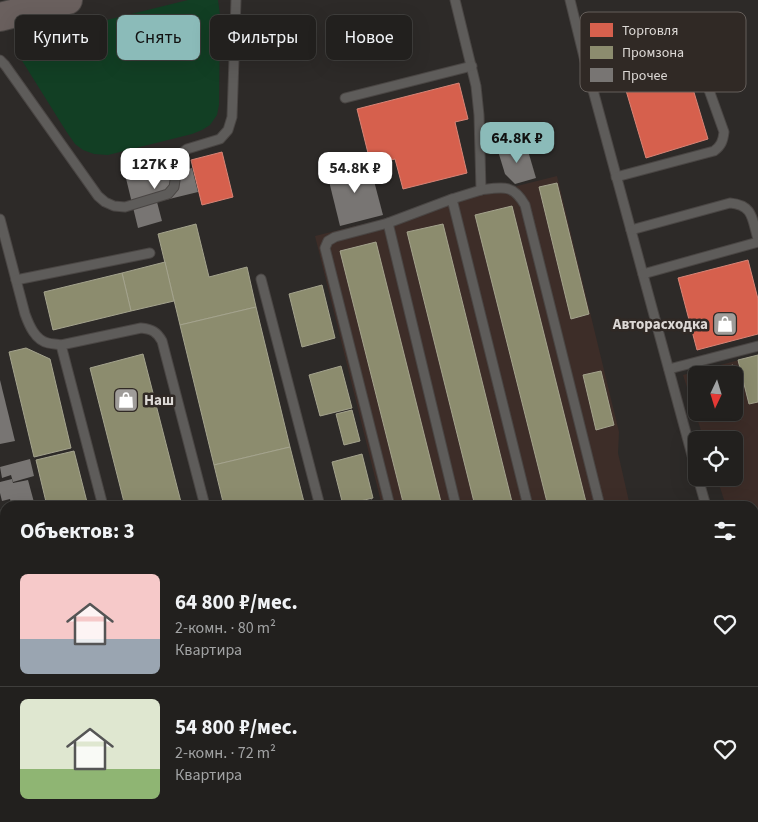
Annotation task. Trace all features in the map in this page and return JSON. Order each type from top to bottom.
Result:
[{"type":"main road","points":[[0,17],[68,0]]},
{"type":"lane","points":[[0,60],[98,196],[114,206],[125,207],[168,194],[174,187],[181,154],[187,149],[220,139],[228,130],[232,116],[236,0]]},
{"type":"lane","points":[[455,0],[472,66],[479,115],[481,190]]},
{"type":"lane","points":[[570,0],[580,40]]},
{"type":"lane","points":[[345,98],[472,66]]},
{"type":"lane","points":[[594,92],[688,440]]},
{"type":"lane","points":[[616,177],[714,151],[720,147],[724,132],[709,92]]},
{"type":"lane","points":[[389,501],[325,248],[328,241],[335,237],[388,223],[481,190],[503,187],[515,192],[525,205],[599,501]]},
{"type":"lane","points":[[452,199],[527,501]]},
{"type":"lane","points":[[631,230],[730,203],[746,207],[751,214],[758,241],[643,274]]},
{"type":"lane","points":[[0,218],[25,314],[30,327],[46,343],[61,345],[142,328],[150,329],[157,333],[162,341],[204,501]]},
{"type":"lane","points":[[388,223],[455,501]]},
{"type":"lane","points":[[16,280],[150,253]]},
{"type":"lane","points":[[261,279],[319,501]]},
{"type":"lane","points":[[61,345],[102,501]]},
{"type":"lane","points":[[669,369],[758,346]]},
{"type":"lane","points":[[700,486],[705,501]]},
{"type":"shaded area","points":[[557,176],[619,432],[618,453],[629,501],[381,501],[315,236]]},
{"type":"shaded area","points":[[758,355],[758,501],[724,501],[720,486],[743,486],[743,431],[701,431],[698,421],[743,421],[743,366],[717,366]]},
{"type":"shaded area","points":[[688,374],[688,390],[683,375]]},
{"type":"green space","points":[[188,0],[218,0],[220,15],[210,15],[210,60],[220,60],[219,105],[217,115],[210,125],[192,134],[108,155],[94,154],[83,150],[75,144],[22,60],[107,60],[107,20],[117,18],[117,60],[200,60],[200,15],[127,15]]},
{"type":"building: Торговля","points":[[459,83],[468,119],[455,122],[467,173],[403,189],[395,159],[371,165],[357,109]]},
{"type":"building: Торговля","points":[[626,92],[694,92],[708,139],[646,158]]},
{"type":"building: Торговля","points":[[222,152],[233,197],[202,205],[191,160]]},
{"type":"building: Торговля","points":[[748,260],[758,299],[758,334],[697,350],[678,278]]},
{"type":"building: Промзона","points":[[557,183],[589,314],[571,319],[539,187]]},
{"type":"building: Промзона","points":[[512,206],[586,501],[547,501],[475,215]]},
{"type":"building: Промзона","points":[[196,224],[209,277],[247,267],[256,307],[180,325],[158,234]]},
{"type":"building: Промзона","points":[[443,224],[512,501],[474,501],[407,232]]},
{"type":"building: Промзона","points":[[376,242],[441,501],[403,501],[340,251]]},
{"type":"building: Промзона","points":[[165,262],[174,301],[131,311],[122,273]]},
{"type":"building: Промзона","points":[[122,273],[131,311],[53,330],[44,292]]},
{"type":"building: Промзона","points":[[322,285],[335,338],[302,347],[289,294]]},
{"type":"building: Промзона","points":[[256,307],[290,447],[214,465],[180,325]]},
{"type":"building: Промзона","points":[[26,348],[50,359],[71,448],[34,457],[9,352]]},
{"type":"building: Промзона","points":[[143,354],[181,501],[124,501],[90,368]]},
{"type":"building: Промзона","points":[[758,355],[758,402],[749,404],[743,380],[743,366],[740,366],[738,360]]},
{"type":"building: Промзона","points":[[341,366],[352,408],[320,416],[309,375]]},
{"type":"building: Промзона","points":[[601,371],[614,425],[596,430],[583,375]]},
{"type":"building: Промзона","points":[[352,410],[360,441],[344,445],[336,414]]},
{"type":"building: Промзона","points":[[290,447],[304,501],[223,501],[214,465]]},
{"type":"building: Промзона","points":[[74,451],[87,501],[46,501],[36,460]]},
{"type":"building: Промзона","points":[[362,454],[373,498],[360,501],[342,501],[332,462]]},
{"type":"building: Прочее","points":[[526,144],[536,178],[515,184],[505,174],[498,151]]},
{"type":"building: Прочее","points":[[146,160],[151,179],[192,168],[198,192],[157,202],[162,221],[138,228],[123,166]]},
{"type":"building: Прочее","points":[[369,162],[383,215],[340,226],[327,173]]},
{"type":"building: Прочее","points":[[0,380],[15,441],[0,444]]},
{"type":"building: Прочее","points":[[30,459],[34,476],[13,482],[11,475],[2,478],[0,467]]},
{"type":"building: Прочее","points":[[12,479],[13,483],[28,480],[34,501],[11,501],[10,499],[2,501],[0,482]]},
{"type":"place","name":"Авторасходка","points":[[725,324]]},
{"type":"place","name":"Наш","points":[[126,400]]}]
